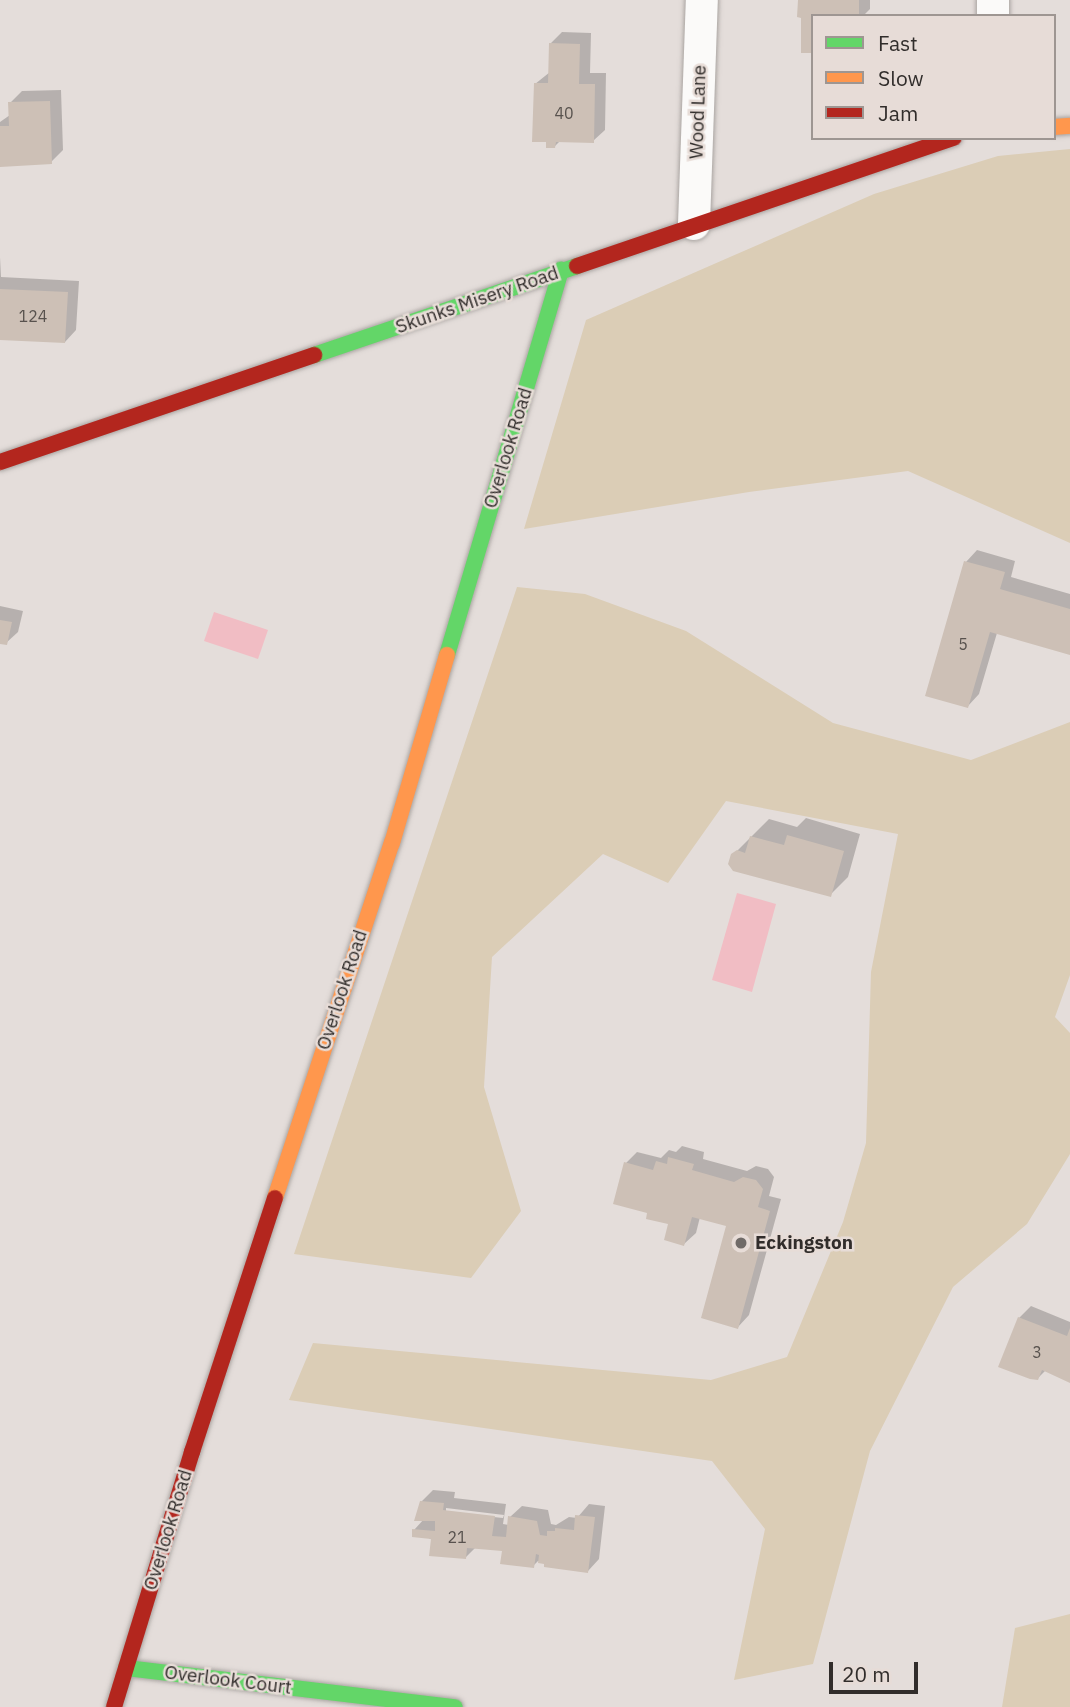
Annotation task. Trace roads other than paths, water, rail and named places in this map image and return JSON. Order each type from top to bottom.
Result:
[{"type":"street","name":"Wood Lane","points":[[694,224],[702,0]]},
{"type":"street","name":"Skunks Misery Road","points":[[0,462],[268,373],[694,224],[948,140]]},
{"type":"street","name":"Overlook Road","points":[[114,1707],[191,1452],[391,843],[561,271]]},
{"type":"street","name":"Overlook Court","points":[[126,1668],[455,1707]]},
{"type":"place","name":"Eckingston","points":[[741,1243]]}]
